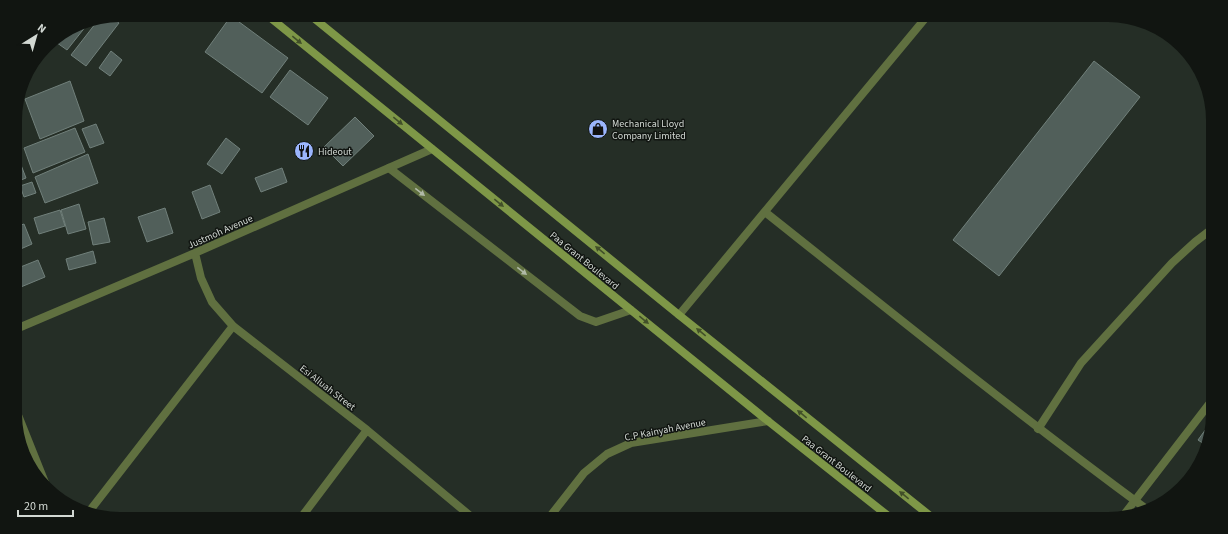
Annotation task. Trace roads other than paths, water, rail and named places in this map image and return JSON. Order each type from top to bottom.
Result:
[{"type":"main road","name":"Paa Grant Boulevard","points":[[276,22],[768,421],[883,512]]},
{"type":"main road","name":"Paa Grant Boulevard","points":[[319,22],[925,512]]},
{"type":"street","points":[[680,315],[922,22]]},
{"type":"street","name":"Justmoh Avenue","points":[[22,327],[432,148]]},
{"type":"street","points":[[389,168],[580,316],[596,322],[631,310]]},
{"type":"street","points":[[766,212],[1038,429],[1142,506]]},
{"type":"street","points":[[1038,429],[1081,362],[1172,263],[1194,242],[1206,233]]},
{"type":"street","name":"Esi Alluah Street","points":[[195,253],[200,278],[212,302],[233,326],[367,430],[466,512]]},
{"type":"street","points":[[92,508],[233,326]]},
{"type":"street","points":[[1128,510],[1206,408]]},
{"type":"street","name":"C.P Kainyah Avenue","points":[[553,512],[584,473],[607,454],[631,443],[768,421]]},
{"type":"street","points":[[23,428],[41,472]]},
{"type":"street","points":[[305,512],[367,430]]},
{"type":"place","name":"Mechanical Lloyd Company Limited","points":[[598,129]]},
{"type":"place","name":"Hideout","points":[[304,151]]}]
